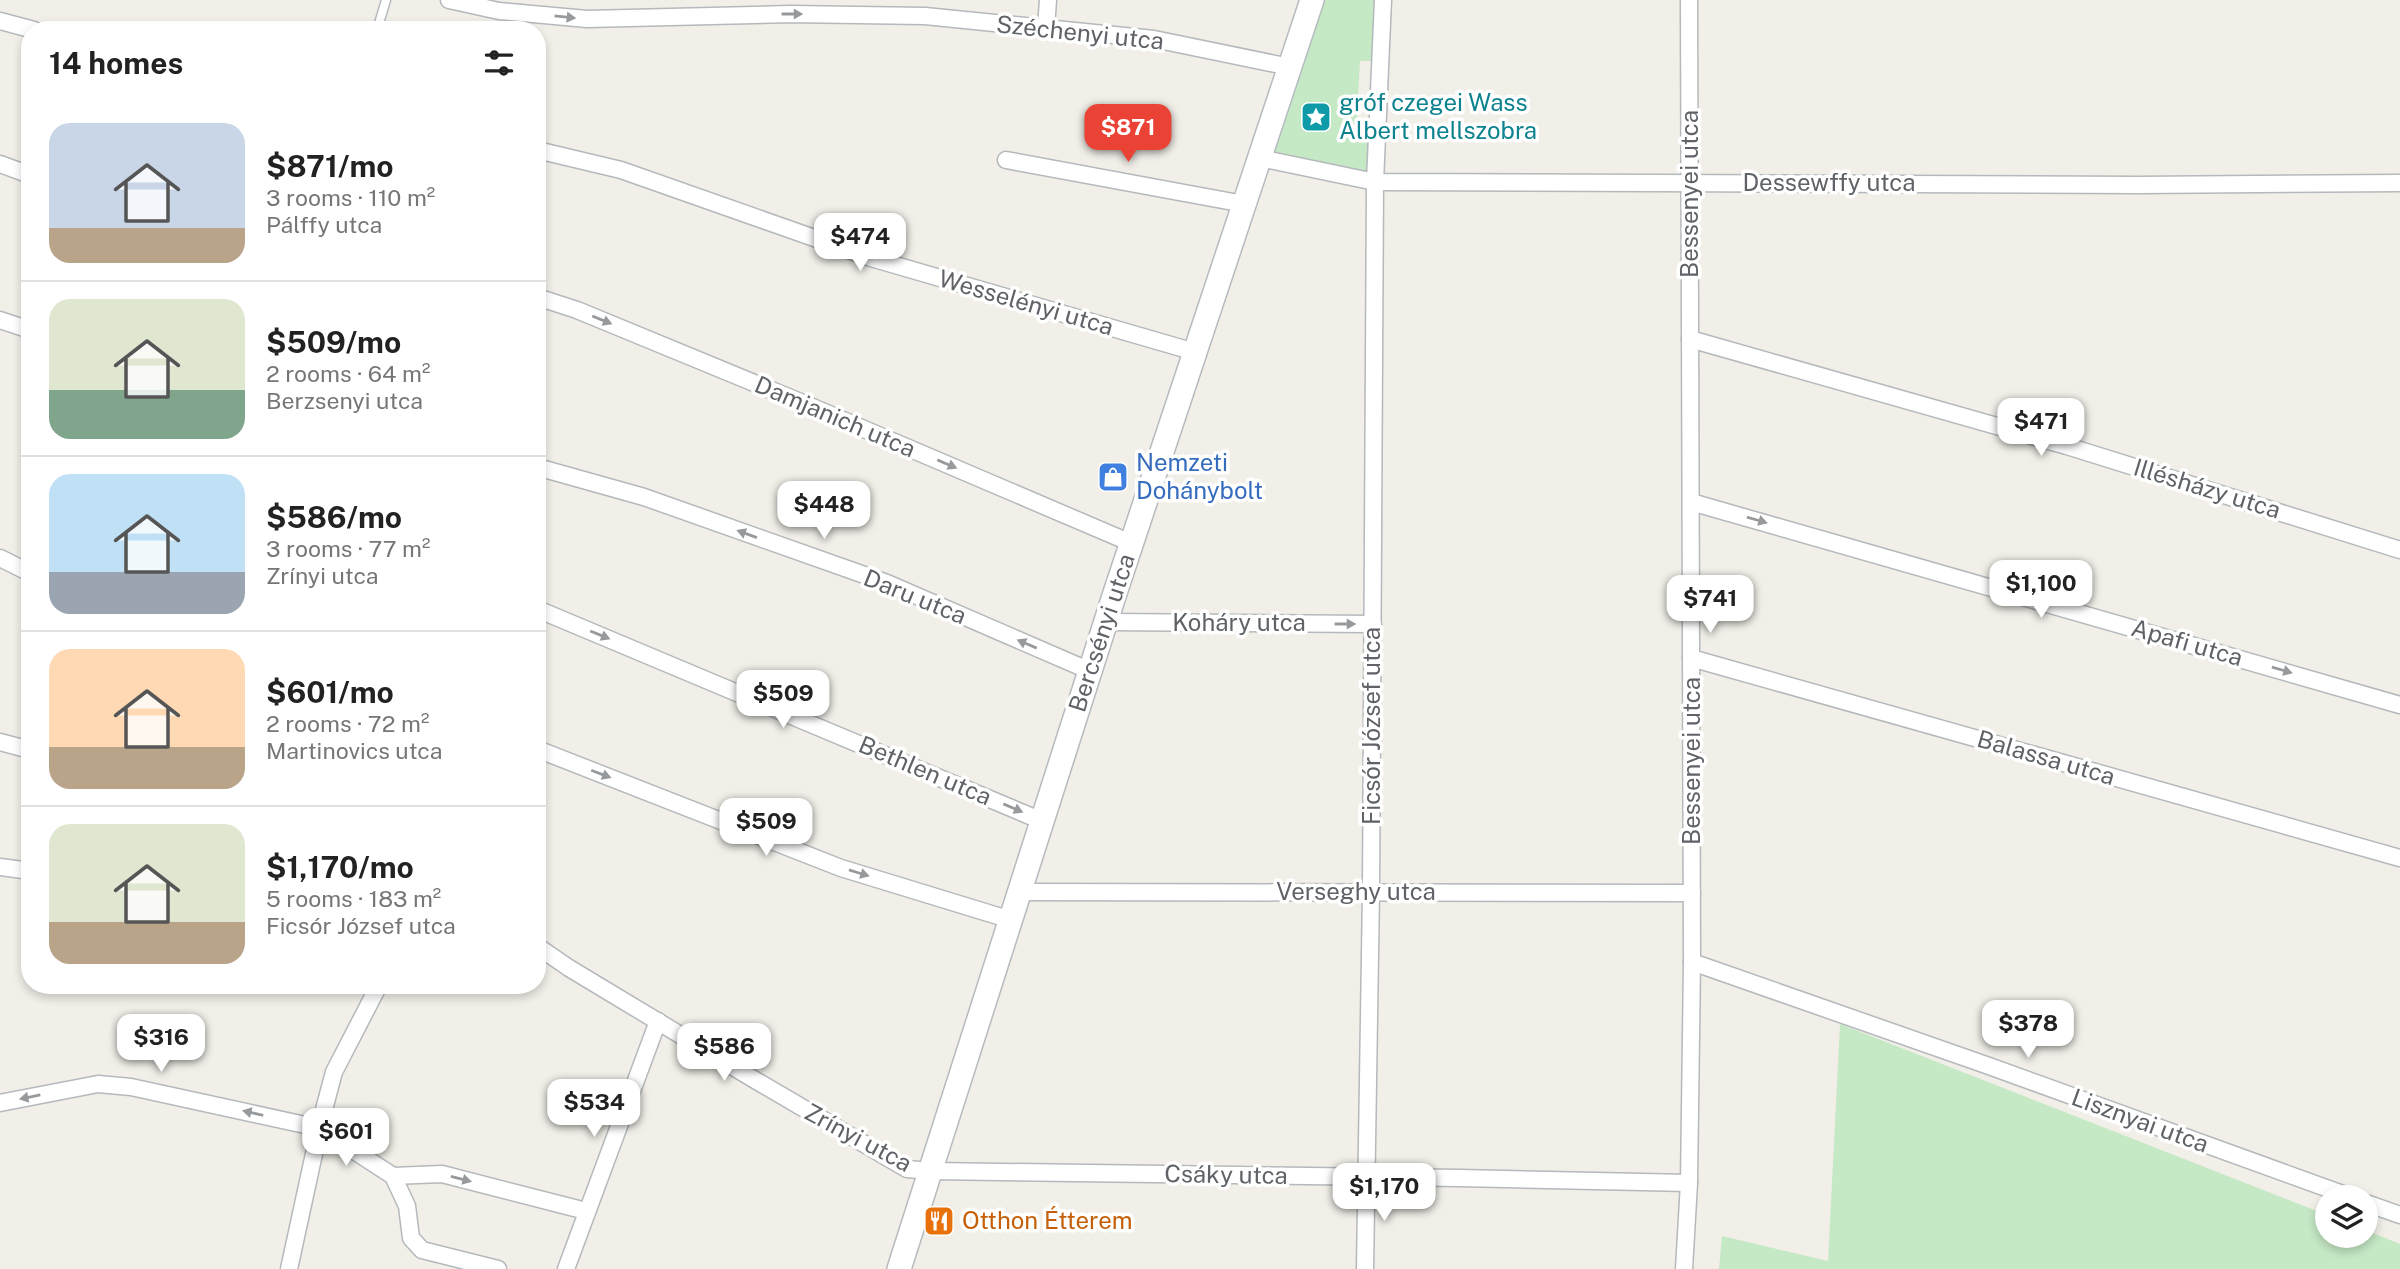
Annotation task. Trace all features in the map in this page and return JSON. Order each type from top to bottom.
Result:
[{"type":"street","name":"Széchenyi utca","points":[[449,0],[499,11],[587,19],[923,8],[1046,27],[1154,39],[1290,67]]},
{"type":"street","points":[[1046,27],[1048,0]]},
{"type":"street","name":"Bercsényi utca","points":[[899,1269],[1105,622],[1312,0]]},
{"type":"street","points":[[1375,182],[1383,0]]},
{"type":"street","name":"Bessenyei utca","points":[[1684,1269],[1689,1183],[1692,962],[1689,0]]},
{"type":"street","points":[[0,21],[21,27]]},
{"type":"street","name":"Wesselényi utca","points":[[546,152],[621,170],[871,258],[1195,352]]},
{"type":"street","name":"Dessewffy utca","points":[[1260,158],[1375,182],[2139,185],[2400,183]]},
{"type":"street","points":[[1006,160],[1244,204]]},
{"type":"street","points":[[0,164],[21,172]]},
{"type":"street","name":"Ficsór József utca","points":[[1365,1269],[1371,892],[1375,182]]},
{"type":"street","name":"Damjanich utca","points":[[546,300],[577,310],[810,406],[1131,543]]},
{"type":"street","points":[[0,320],[21,327]]},
{"type":"street","name":"Illésházy utca","points":[[1690,339],[2067,446],[2400,550]]},
{"type":"street","name":"Daru utca","points":[[546,470],[644,497],[887,583],[1090,671]]},
{"type":"street","name":"Apafi utca","points":[[1691,502],[2400,705]]},
{"type":"street","points":[[0,558],[21,568]]},
{"type":"street","name":"Bethlen utca","points":[[546,613],[1042,821]]},
{"type":"street","name":"Koháry utca","points":[[1105,622],[1373,624]]},
{"type":"street","name":"Balassa utca","points":[[1691,658],[2400,858]]},
{"type":"street","points":[[0,743],[21,748]]},
{"type":"street","points":[[546,752],[841,867],[1010,920]]},
{"type":"street","points":[[0,867],[21,870]]},
{"type":"street","name":"Verseghy utca","points":[[1019,892],[1692,893]]},
{"type":"street","name":"Zrínyi utca","points":[[546,952],[907,1169],[930,1171]]},
{"type":"street","name":"Lisznyai utca","points":[[1692,962],[2318,1185]]},
{"type":"street","points":[[289,1269],[319,1128],[334,1072],[374,994]]},
{"type":"street","points":[[566,1269],[658,1021]]},
{"type":"street","points":[[0,1103],[98,1084],[131,1087],[319,1128],[393,1176],[407,1206],[411,1238],[422,1250],[498,1269]]},
{"type":"street","name":"Csáky utca","points":[[930,1171],[1689,1183]]},
{"type":"street","points":[[393,1176],[442,1174],[586,1211]]},
{"type":"street","points":[[2378,1207],[2400,1215]]},
{"type":"lane","points":[[380,21],[386,0]]},
{"type":"green space","points":[[1312,0],[1383,0],[1381,61],[1360,61],[1356,135],[1377,137],[1375,182],[1260,157]]},
{"type":"green space","points":[[1840,1024],[2315,1210],[2315,1248],[2378,1248],[2378,1235],[2400,1244],[2400,1269],[1719,1269],[1722,1236],[1828,1261]]},
{"type":"place","name":"gróf czegei Wass Albert mellszobra","points":[[1316,117]]},
{"type":"place","name":"Nemzeti Dohánybolt","points":[[1113,477]]},
{"type":"place","name":"Otthon Étterem","points":[[939,1221]]}]
